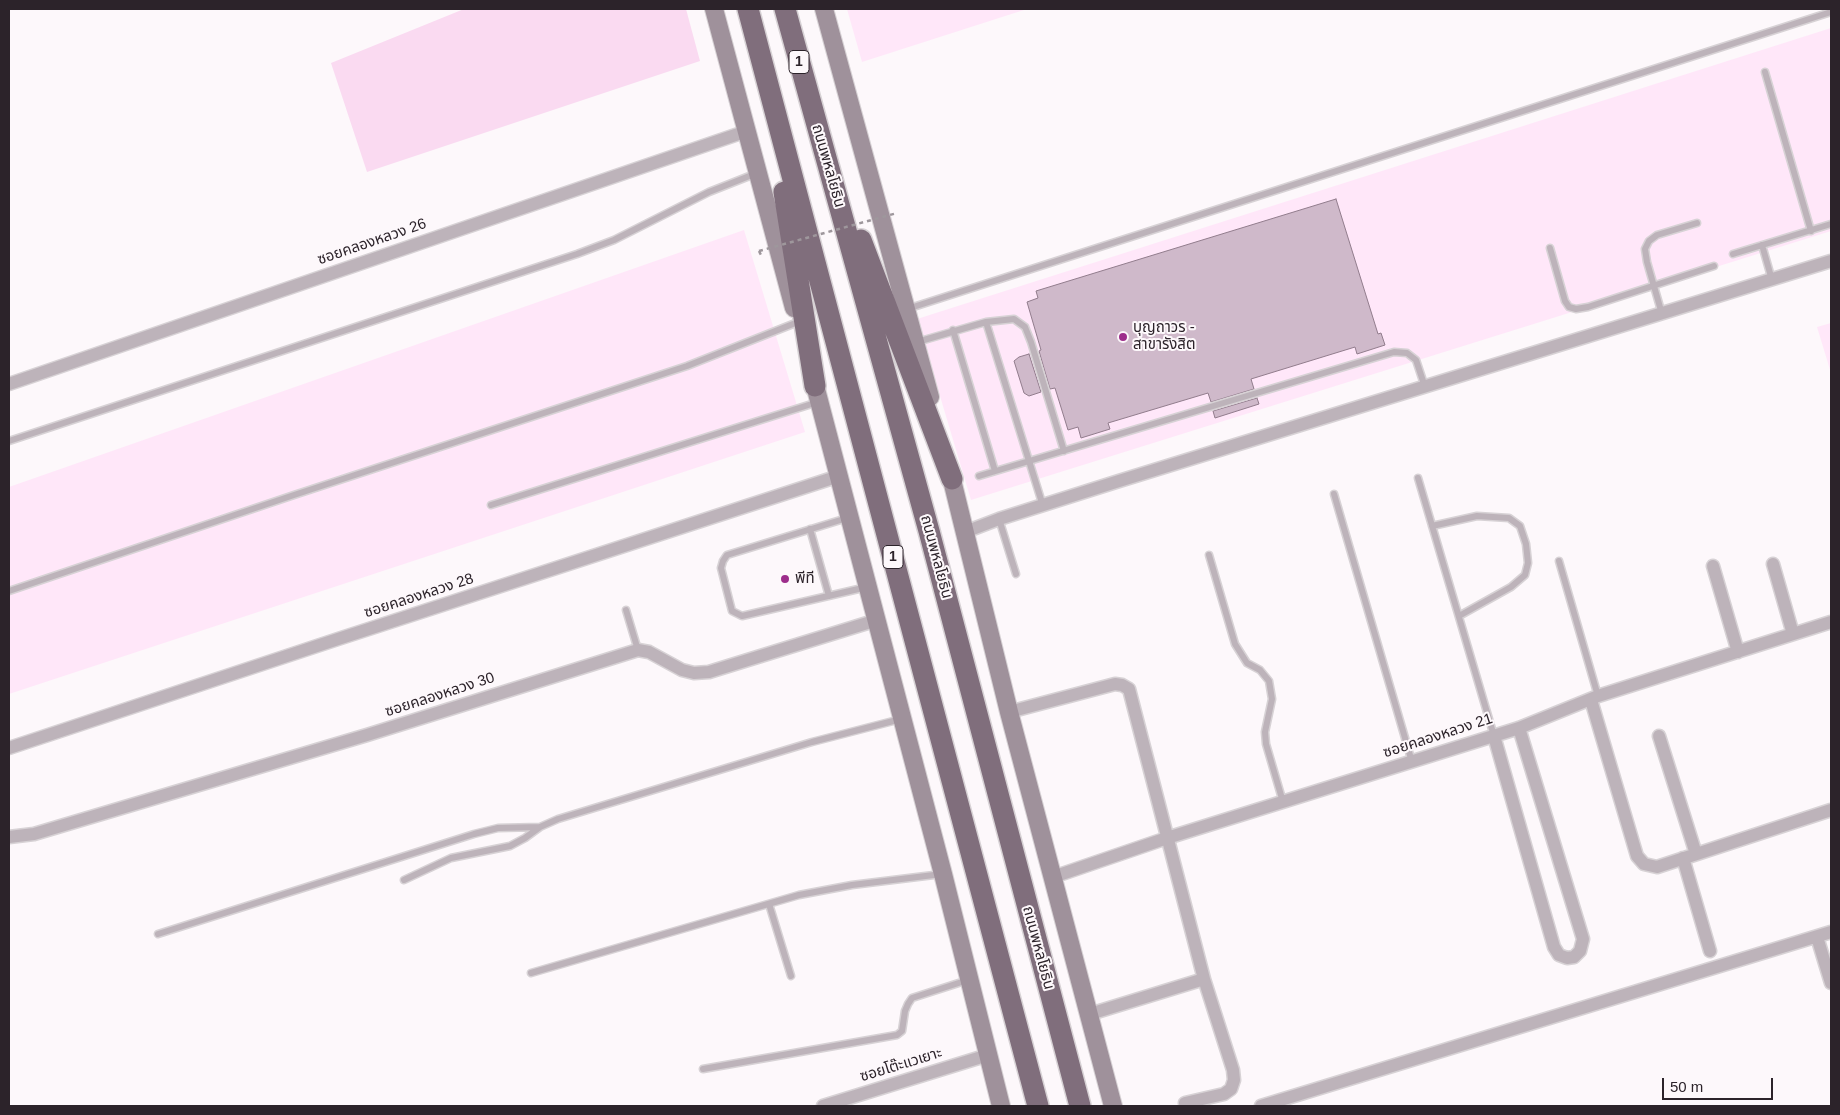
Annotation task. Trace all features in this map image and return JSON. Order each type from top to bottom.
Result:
[{"type":"highway","name":"1","points":[[748,9],[1038,1106]]},
{"type":"highway","name":"ถนนพหลโยธิน","points":[[785,9],[926,521],[1080,1106]]},
{"type":"highway","points":[[766,76],[817,394]]},
{"type":"highway","points":[[814,116],[952,479]]},
{"type":"main road","name":"1","points":[[714,9],[850,517],[1002,1106]]},
{"type":"main road","points":[[824,9],[952,479],[1009,712],[1114,1106]]},
{"type":"street","name":"ซอยคลองหลวง 26","points":[[9,384],[747,131]]},
{"type":"street","points":[[965,532],[1043,506],[1831,261]]},
{"type":"street","name":"ซอยคลองหลวง 28","points":[[9,748],[839,476]]},
{"type":"street","points":[[1773,564],[1793,634]]},
{"type":"street","points":[[1714,566],[1738,652]]},
{"type":"street","points":[[638,650],[649,652],[682,670],[694,673],[709,672],[877,620]]},
{"type":"street","name":"ซอยคลองหลวง 21","points":[[1053,877],[1167,838],[1519,728],[1594,698],[1831,622]]},
{"type":"street","name":"ซอยคลองหลวง 30","points":[[9,837],[34,834],[358,738],[638,650]]},
{"type":"street","points":[[1009,712],[1115,684],[1122,685],[1129,690],[1204,979],[1233,1070],[1234,1080],[1231,1089],[1224,1094],[1185,1103]]},
{"type":"street","points":[[1594,698],[1637,856],[1644,864],[1657,867],[1831,810]]},
{"type":"street","points":[[1494,736],[1554,947],[1559,955],[1574,958],[1580,951],[1583,939],[1519,728]]},
{"type":"street","points":[[1659,736],[1696,854]]},
{"type":"street","points":[[1683,858],[1710,951]]},
{"type":"street","points":[[1261,1106],[1286,1102],[1831,932]]},
{"type":"street","points":[[1817,936],[1831,983]]},
{"type":"street","points":[[1090,1014],[1204,979]]},
{"type":"street","name":"ซอยโต๊ะแวเยาะ","points":[[823,1106],[988,1055]]},
{"type":"lane","points":[[906,309],[1831,12]]},
{"type":"lane","points":[[1765,72],[1811,230]]},
{"type":"lane","points":[[9,441],[577,254],[614,240],[709,192],[758,173]]},
{"type":"lane","points":[[1662,314],[1646,262],[1646,249],[1649,241],[1657,235],[1697,223]]},
{"type":"lane","points":[[1733,254],[1831,224]]},
{"type":"lane","points":[[1762,245],[1772,280]]},
{"type":"lane","points":[[1550,248],[1561,291],[1569,307],[1576,310],[1714,266]]},
{"type":"lane","points":[[915,343],[953,330],[986,322],[1014,319],[1025,327],[1031,342],[1064,450]]},
{"type":"lane","points":[[9,591],[687,366],[798,322]]},
{"type":"lane","points":[[986,322],[1043,506]]},
{"type":"lane","points":[[953,330],[995,471]]},
{"type":"lane","points":[[979,476],[1394,352],[1406,353],[1416,360],[1426,387]]},
{"type":"lane","points":[[491,505],[817,394]]},
{"type":"lane","points":[[1418,478],[1494,736]]},
{"type":"lane","points":[[1334,494],[1412,762]]},
{"type":"lane","points":[[1432,526],[1477,516],[1509,518],[1520,526],[1526,544],[1528,563],[1524,575],[1511,587],[1459,616]]},
{"type":"lane","points":[[850,517],[727,555],[721,568],[732,611],[742,616],[868,586]]},
{"type":"lane","points":[[999,520],[1016,574]]},
{"type":"lane","points":[[810,529],[829,596]]},
{"type":"lane","points":[[1209,555],[1235,644],[1247,663],[1260,670],[1269,681],[1272,699],[1270,717],[1265,732],[1266,744],[1284,802]]},
{"type":"lane","points":[[1559,561],[1594,698]]},
{"type":"lane","points":[[626,610],[638,650]]},
{"type":"lane","points":[[404,880],[452,858],[510,846],[540,827],[558,819],[812,742],[902,718]]},
{"type":"lane","points":[[158,934],[474,834],[498,828],[540,827]]},
{"type":"lane","points":[[531,973],[826,889],[943,874]]},
{"type":"lane","points":[[769,904],[791,976]]},
{"type":"lane","points":[[703,1069],[897,1035],[902,1031],[908,1004],[912,998],[970,980]]},
{"type":"path","points":[[759,251],[897,213]]},
{"type":"shaded area","points":[[464,9],[686,9],[700,61],[367,172],[331,63]]},
{"type":"shaded area","points":[[847,9],[1027,9],[862,62]]},
{"type":"shaded area","points":[[1831,28],[1831,231],[971,500],[917,319]]},
{"type":"shaded area","points":[[744,230],[805,432],[9,694],[9,487]]},
{"type":"shaded area","points":[[1831,323],[1831,373],[1817,327]]},
{"type":"building","points":[[1336,199],[1378,334],[1381,333],[1385,345],[1357,354],[1355,347],[1251,379],[1254,389],[1211,402],[1208,393],[1108,423],[1110,429],[1081,438],[1078,427],[1068,430],[1055,388],[1050,389],[1027,302],[1038,298],[1036,291]]},
{"type":"building","points":[[1029,354],[1041,392],[1029,396],[1024,393],[1014,361],[1019,357]]},
{"type":"building","points":[[1257,398],[1259,404],[1215,418],[1213,411]]},
{"type":"place","name":"บุญถาวร - สาขารังสิต","points":[[1123,337]]},
{"type":"place","name":"พีที","points":[[785,579]]}]
